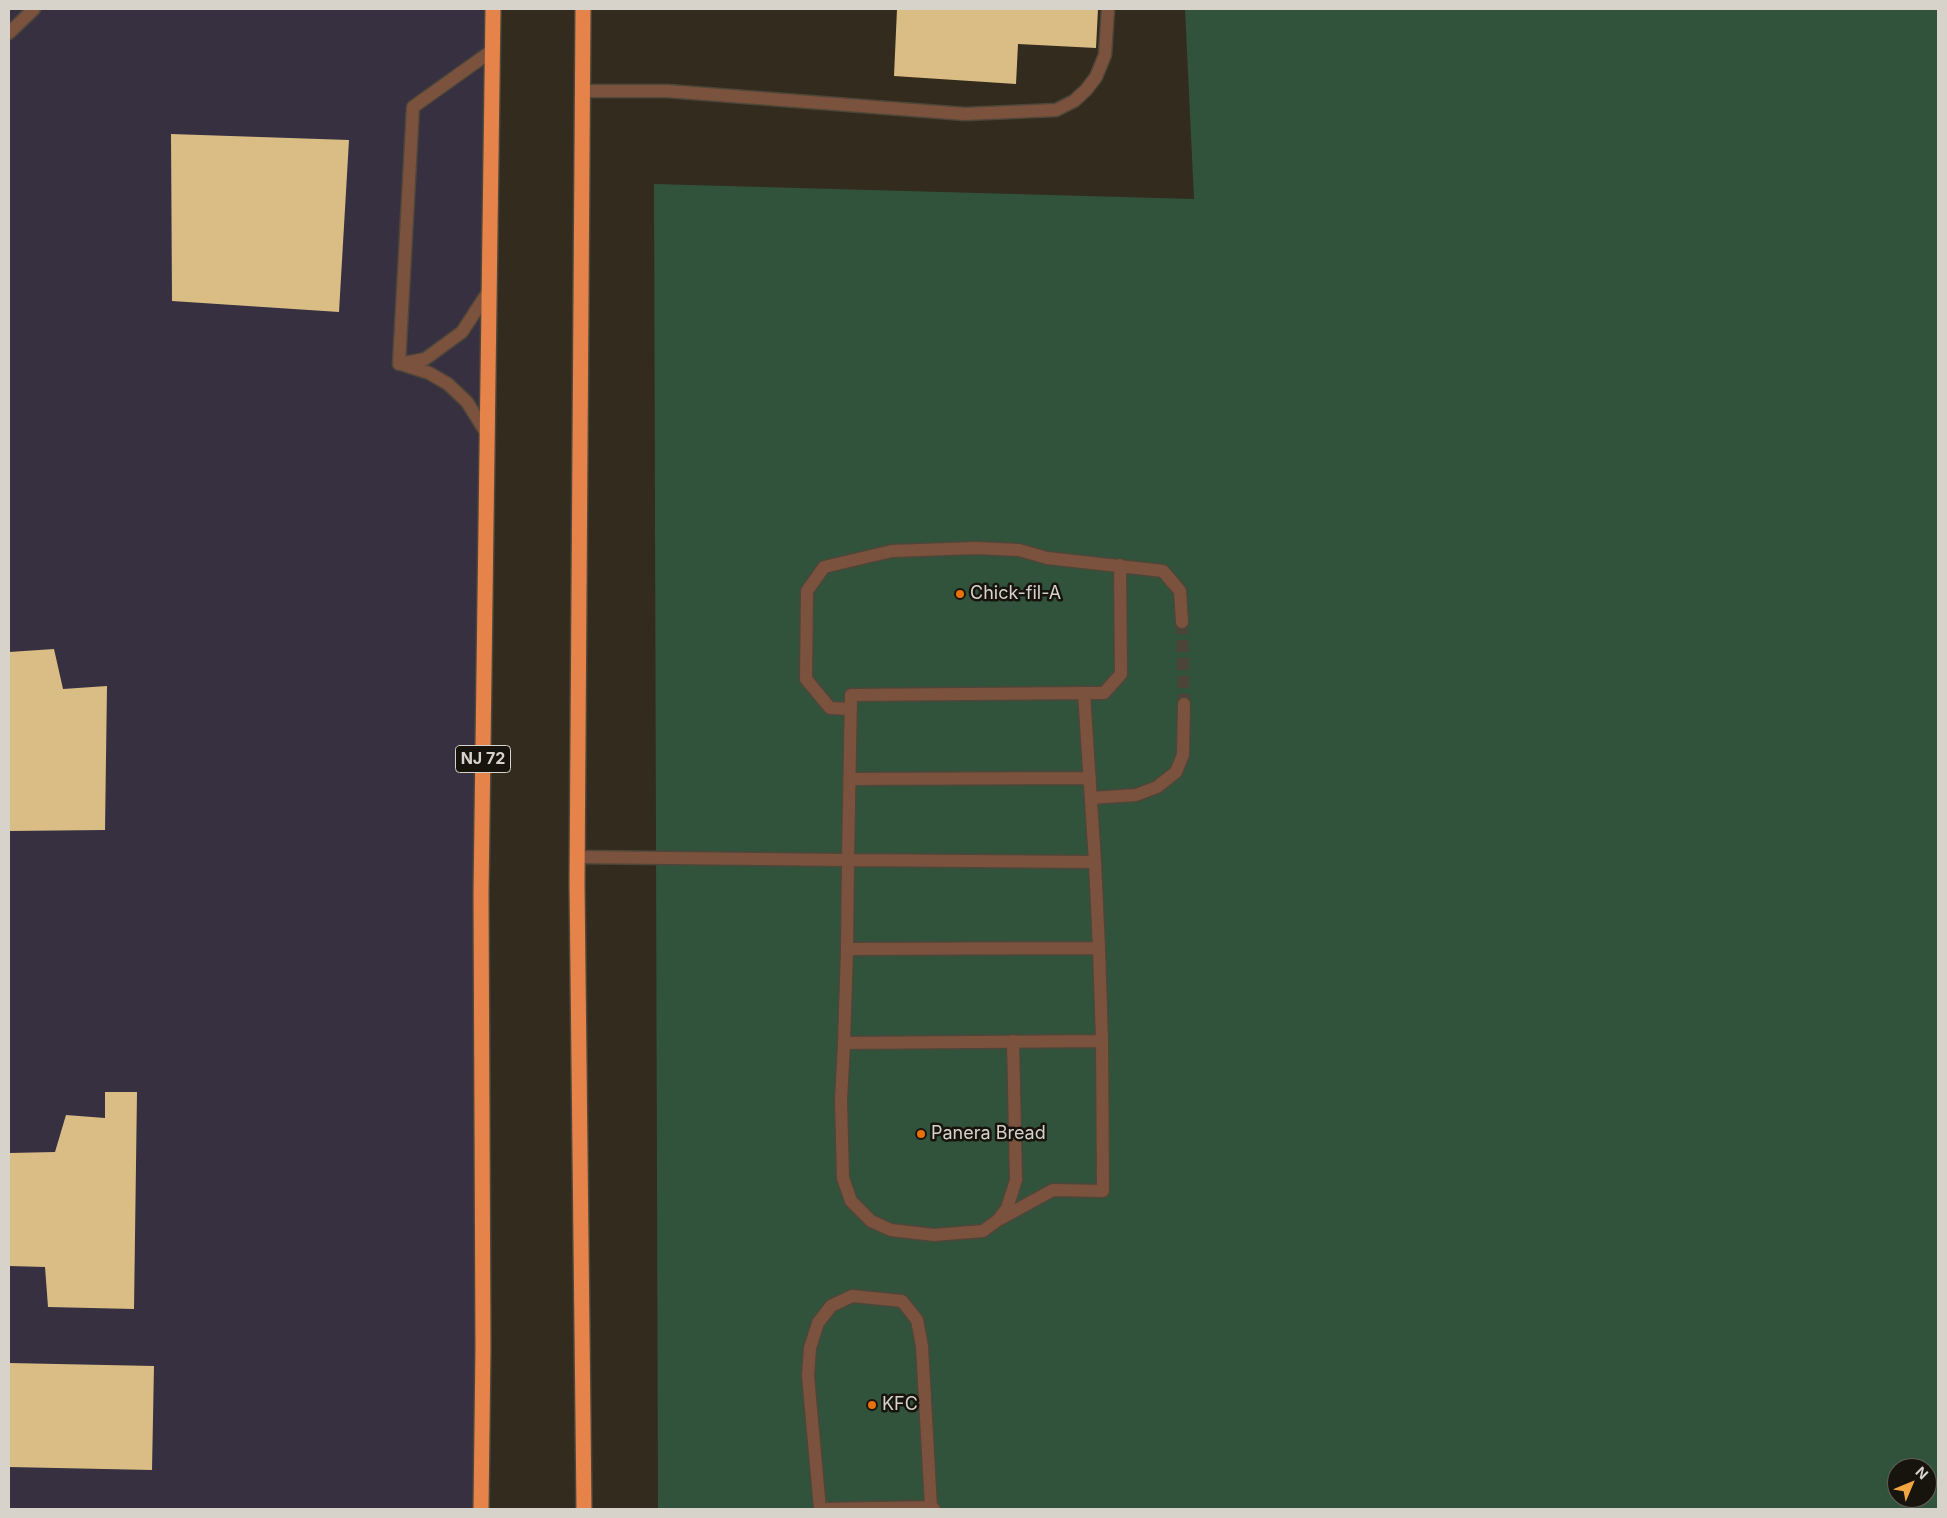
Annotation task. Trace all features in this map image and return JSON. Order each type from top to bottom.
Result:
[{"type":"highway","name":"NJ 72","points":[[481,1509],[483,1356],[481,893],[493,9]]},
{"type":"highway","points":[[583,9],[577,857],[584,1509]]},
{"type":"lane","points":[[9,33],[34,9]]},
{"type":"lane","points":[[582,91],[666,91],[965,114],[1056,110],[1074,101],[1096,77],[1105,55],[1108,9]]},
{"type":"lane","points":[[398,364],[413,107],[493,50]]},
{"type":"lane","points":[[398,364],[425,359],[462,332],[490,289]]},
{"type":"lane","points":[[398,364],[430,372],[448,384],[467,402],[488,434]]},
{"type":"lane","points":[[851,709],[830,708],[806,679],[807,591],[824,567],[892,551],[976,548],[1019,550],[1047,558],[1163,571],[1180,591],[1182,622]]},
{"type":"lane","points":[[1084,693],[1096,862],[1102,1041],[1103,1191],[1053,1190],[998,1220],[983,1231],[934,1234],[891,1230],[871,1221],[851,1201],[843,1178],[842,1100],[847,950],[851,695],[1084,693],[1104,693],[1121,674],[1120,565]]},
{"type":"lane","points":[[1091,798],[1136,795],[1157,787],[1176,772],[1183,755],[1184,704]]},
{"type":"lane","points":[[849,779],[1090,778]]},
{"type":"lane","points":[[577,857],[1096,862]]},
{"type":"lane","points":[[847,950],[1099,948]]},
{"type":"lane","points":[[998,1220],[1007,1208],[1016,1180],[1013,1041]]},
{"type":"lane","points":[[844,1043],[1102,1041]]},
{"type":"lane","points":[[852,1296],[902,1301],[917,1320],[922,1346],[932,1508],[840,1509],[820,1509],[808,1376],[810,1348],[818,1323],[831,1306],[852,1296]]},
{"type":"shaded area","points":[[9,9],[493,9],[483,1509],[9,1509]]},
{"type":"green space","points":[[1185,9],[1938,9],[1938,1509],[658,1509],[654,184],[1194,199]]},
{"type":"building","points":[[897,9],[1098,9],[1096,48],[1018,44],[1016,84],[894,76]]},
{"type":"building","points":[[171,134],[349,140],[339,312],[172,301]]},
{"type":"building","points":[[54,649],[63,689],[107,686],[105,830],[9,831],[9,652]]},
{"type":"building","points":[[105,1092],[137,1092],[134,1309],[48,1307],[45,1267],[9,1266],[9,1153],[55,1152],[66,1115],[105,1118]]},
{"type":"building","points":[[9,1363],[154,1366],[152,1470],[9,1467]]},
{"type":"tunnel","points":[[1182,622],[1184,704]]},
{"type":"place","name":"Chick-fil-A","points":[[960,594]]},
{"type":"place","name":"Panera Bread","points":[[921,1134]]},
{"type":"place","name":"KFC","points":[[872,1405]]}]
